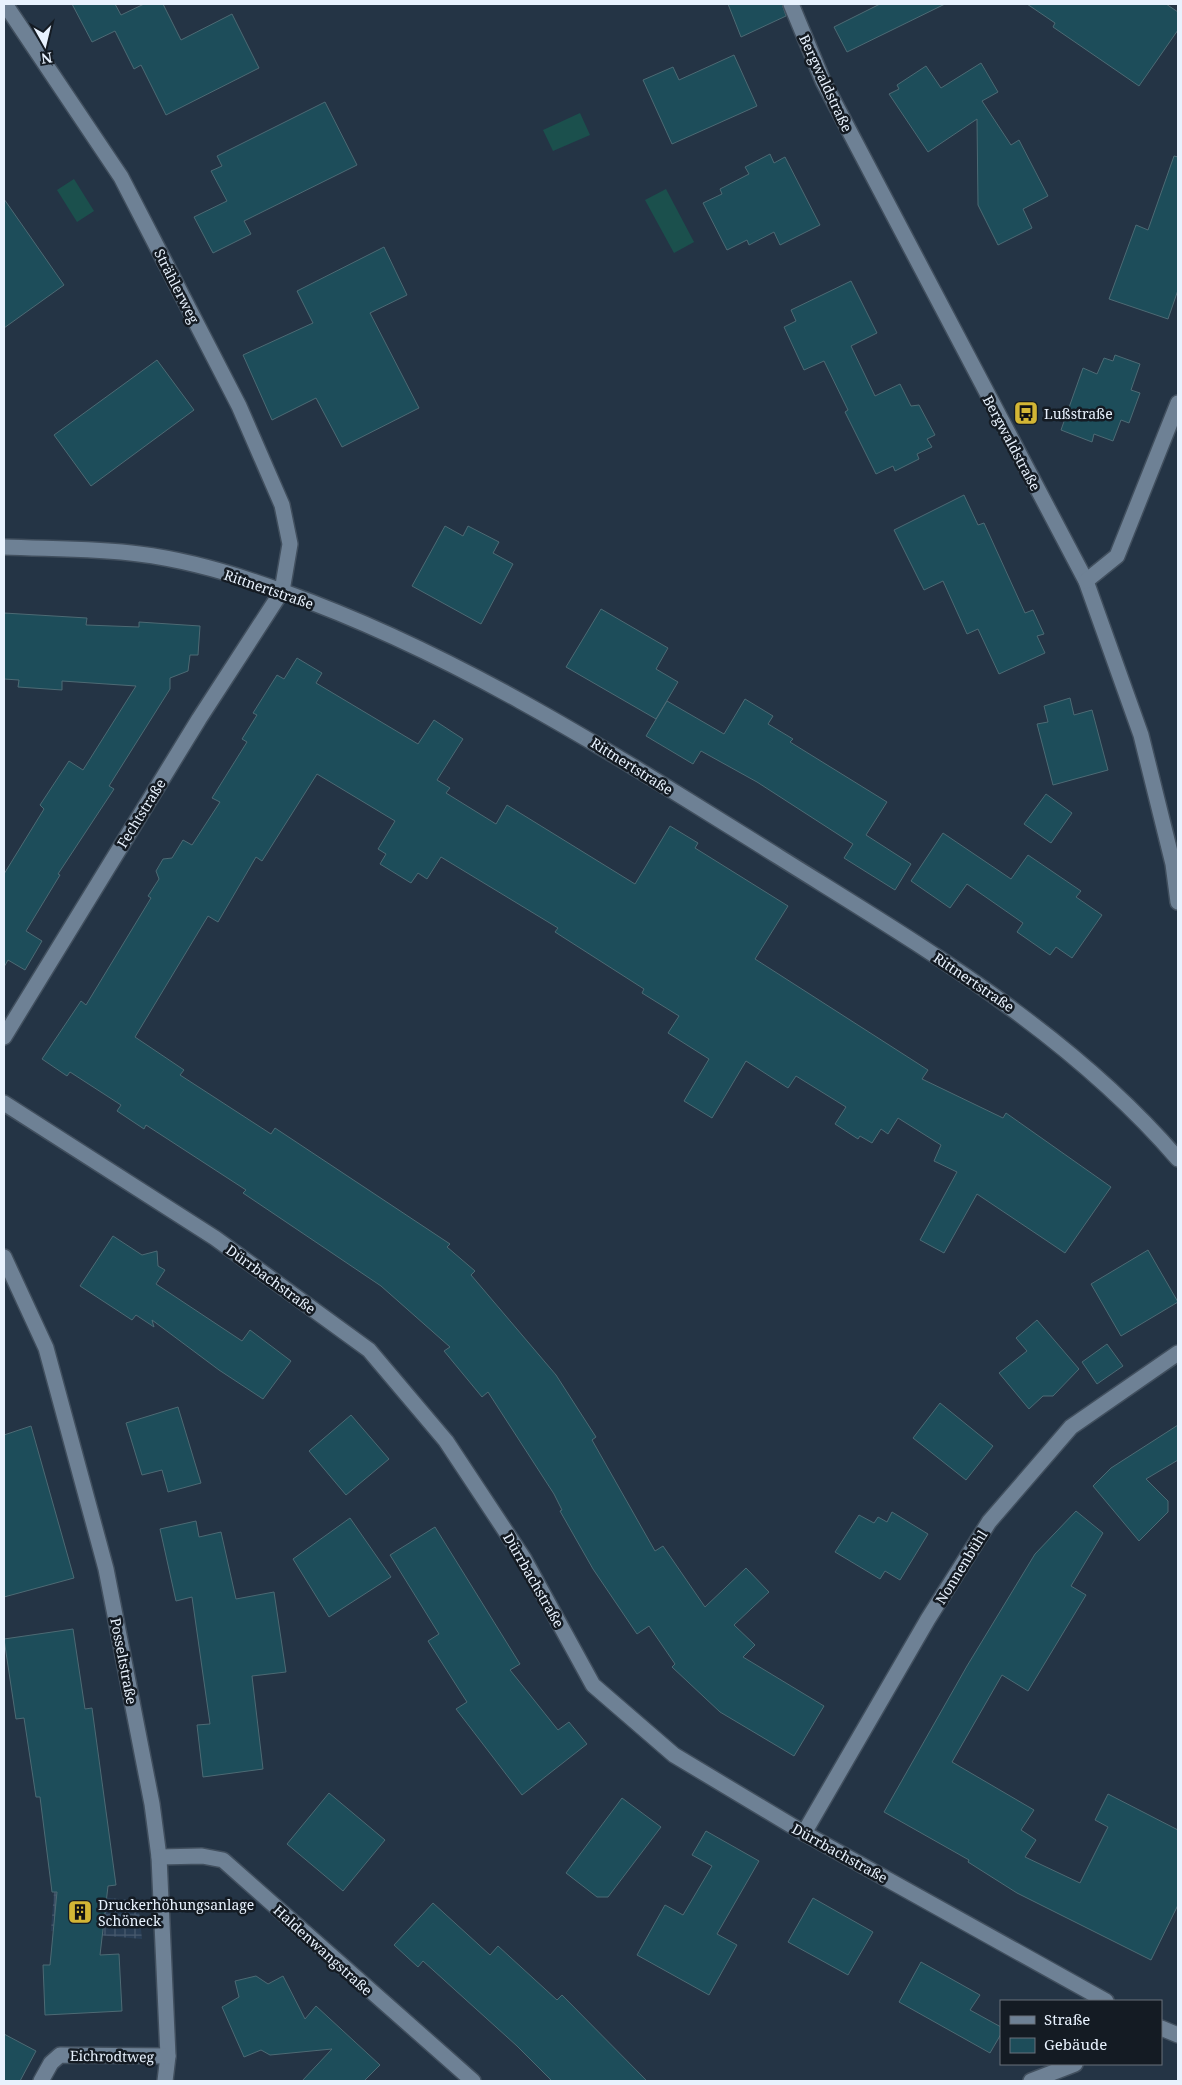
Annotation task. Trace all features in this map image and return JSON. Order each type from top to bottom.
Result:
[{"type":"street","name":"Strählerweg","points":[[5,4],[121,177],[239,406],[282,505],[290,544],[282,591]]},
{"type":"street","name":"Bergwaldstraße","points":[[791,4],[823,81],[1086,581],[1141,735],[1173,864],[1178,902]]},
{"type":"street","points":[[1086,581],[1117,556],[1178,403]]},
{"type":"street","name":"Rittnertstraße","points":[[4,547],[145,554],[169,558],[282,591],[355,620],[518,698],[605,748],[1006,1002],[1115,1092],[1154,1131],[1178,1159]]},
{"type":"street","name":"Fechtstraße","points":[[4,1037],[199,719],[282,591]]},
{"type":"street","name":"Dürrbachstraße","points":[[4,1103],[215,1238],[370,1350],[446,1441],[524,1559],[593,1684],[674,1755],[804,1833],[1104,2000]]},
{"type":"street","name":"Posseltstraße","points":[[4,1257],[46,1348],[106,1569],[152,1804],[159,1857],[168,2056],[165,2081]]},
{"type":"street","name":"Nonnenbühl","points":[[804,1833],[928,1619],[989,1522],[1071,1427],[1178,1353]]},
{"type":"street","name":"Haldenwangstraße","points":[[159,1857],[202,1856],[223,1860],[473,2081]]},
{"type":"street","points":[[1162,2028],[1178,2035]]},
{"type":"street","name":"Eichrodtweg","points":[[41,2081],[51,2063],[60,2056],[168,2056]]},
{"type":"street","points":[[1031,2081],[1072,2065]]},
{"type":"shaded area","points":[[580,113],[590,135],[553,151],[543,130]]},
{"type":"shaded area","points":[[74,179],[94,211],[77,222],[57,190]]},
{"type":"shaded area","points":[[666,189],[694,242],[674,253],[645,200]]},
{"type":"shaded area","points":[[54,1892],[138,1901],[142,1939],[51,1931]]},
{"type":"building","points":[[72,4],[115,4],[121,15],[144,4],[163,4],[181,40],[232,14],[259,68],[166,115],[141,65],[134,69],[115,31],[92,42]]},
{"type":"building","points":[[728,4],[782,4],[786,16],[741,37]]},
{"type":"building","points":[[880,4],[945,4],[847,52],[834,27]]},
{"type":"building","points":[[1027,4],[1166,4],[1178,12],[1178,30],[1139,86],[1053,27],[1055,23]]},
{"type":"building","points":[[734,55],[757,106],[672,144],[643,80],[673,67],[679,80]]},
{"type":"building","points":[[981,63],[998,92],[982,101],[1011,145],[1019,140],[1048,196],[1023,209],[1032,228],[998,245],[978,205],[977,119],[928,152],[889,94],[899,89],[897,85],[926,66],[941,88]]},
{"type":"building","points":[[325,102],[357,165],[244,221],[251,234],[213,253],[194,217],[227,201],[211,171],[222,166],[217,156]]},
{"type":"building","points":[[770,154],[774,163],[785,157],[820,225],[780,245],[774,232],[749,245],[747,240],[727,250],[703,203],[722,194],[720,189],[749,174],[745,167]]},
{"type":"building","points":[[1174,156],[1178,157],[1178,290],[1168,319],[1109,299],[1136,225],[1148,230]]},
{"type":"building","points":[[4,199],[64,285],[4,328]]},
{"type":"building","points":[[384,247],[407,295],[370,313],[419,408],[342,447],[316,398],[272,420],[243,355],[313,323],[297,291]]},
{"type":"building","points":[[851,281],[877,333],[851,346],[875,396],[900,384],[911,406],[919,405],[935,435],[927,439],[932,447],[917,454],[919,459],[895,471],[893,466],[876,474],[845,412],[848,410],[824,361],[804,370],[784,327],[796,321],[791,310]]},
{"type":"building","points":[[1115,355],[1140,364],[1131,390],[1140,393],[1129,423],[1121,420],[1113,441],[1094,434],[1092,442],[1061,430],[1083,368],[1097,374],[1104,358],[1113,361]]},
{"type":"building","points":[[157,360],[194,410],[91,486],[54,435]]},
{"type":"building","points":[[964,495],[978,525],[984,523],[1025,613],[1033,610],[1044,634],[1037,636],[1045,653],[999,674],[978,629],[967,634],[943,581],[924,590],[894,530]]},
{"type":"building","points":[[445,526],[463,536],[468,526],[499,542],[493,553],[513,564],[481,624],[412,586]]},
{"type":"building","points":[[601,609],[668,648],[656,669],[678,682],[656,719],[566,667]]},
{"type":"building","points":[[4,613],[87,618],[86,625],[139,627],[139,622],[200,626],[198,655],[190,655],[188,671],[170,678],[170,689],[109,786],[114,789],[58,874],[60,875],[26,931],[42,941],[25,970],[8,960],[4,967],[4,874],[44,809],[40,805],[69,761],[83,770],[136,686],[62,681],[62,690],[18,687],[19,680],[4,679]]},
{"type":"building","points":[[297,658],[322,673],[316,683],[418,744],[434,720],[463,739],[437,780],[450,788],[446,793],[496,824],[507,805],[635,884],[670,826],[698,843],[695,848],[788,906],[755,959],[928,1070],[922,1079],[1003,1118],[1006,1113],[1111,1187],[1065,1253],[977,1194],[944,1253],[920,1240],[957,1172],[934,1161],[941,1145],[898,1118],[888,1134],[881,1129],[872,1143],[860,1136],[858,1139],[835,1124],[846,1107],[796,1076],[788,1088],[746,1061],[712,1118],[684,1101],[709,1059],[668,1033],[679,1016],[642,993],[644,989],[555,932],[558,928],[441,857],[427,879],[418,873],[411,883],[380,864],[386,854],[378,849],[395,821],[317,774],[262,861],[256,857],[218,922],[208,916],[135,1037],[184,1070],[180,1075],[271,1134],[275,1128],[450,1244],[447,1247],[475,1271],[471,1275],[556,1375],[596,1437],[592,1440],[655,1551],[663,1546],[705,1607],[746,1568],[769,1592],[734,1625],[755,1645],[743,1657],[824,1706],[794,1756],[720,1712],[672,1667],[675,1664],[649,1626],[637,1634],[593,1569],[560,1511],[562,1510],[554,1494],[488,1392],[482,1397],[444,1351],[450,1347],[381,1286],[243,1193],[246,1190],[146,1125],[144,1129],[117,1111],[121,1105],[70,1072],[67,1076],[42,1059],[81,1001],[86,1005],[151,898],[148,896],[159,879],[156,871],[163,859],[172,858],[183,840],[192,845],[220,802],[212,798],[247,742],[242,739],[257,715],[253,713],[277,675],[284,679]]},
{"type":"building","points":[[1070,698],[1074,715],[1092,710],[1108,770],[1053,785],[1037,724],[1048,722],[1044,706]]},
{"type":"building","points":[[745,699],[773,716],[768,724],[793,739],[790,742],[887,802],[866,835],[911,864],[895,890],[844,858],[853,844],[757,782],[701,751],[693,764],[646,736],[667,701],[724,734]]},
{"type":"building","points":[[1046,794],[1072,813],[1051,843],[1024,824]]},
{"type":"building","points":[[943,833],[1011,879],[1028,855],[1081,891],[1076,897],[1102,915],[1072,958],[1056,947],[1050,955],[1017,932],[1023,923],[967,884],[950,908],[911,881]]},
{"type":"building","points":[[113,1236],[142,1255],[157,1251],[158,1266],[165,1270],[156,1284],[242,1341],[250,1330],[291,1361],[263,1399],[219,1370],[152,1320],[154,1327],[136,1315],[132,1320],[80,1286]]},
{"type":"building","points":[[1148,1250],[1178,1302],[1121,1336],[1091,1284]]},
{"type":"building","points":[[1037,1320],[1079,1369],[1053,1396],[1043,1396],[1029,1409],[999,1373],[1027,1351],[1016,1338]]},
{"type":"building","points":[[1107,1344],[1123,1366],[1097,1384],[1082,1362]]},
{"type":"building","points":[[940,1403],[993,1446],[966,1480],[913,1438]]},
{"type":"building","points":[[178,1407],[201,1483],[168,1492],[162,1470],[142,1475],[126,1423]]},
{"type":"building","points":[[351,1415],[389,1459],[346,1495],[309,1451]]},
{"type":"building","points":[[1178,1425],[1178,1460],[1146,1479],[1168,1501],[1168,1512],[1139,1541],[1093,1486],[1111,1468]]},
{"type":"building","points":[[31,1426],[74,1578],[4,1597],[4,1435]]},
{"type":"building","points":[[1076,1511],[1103,1533],[1071,1586],[1086,1595],[1028,1691],[1002,1675],[952,1762],[1034,1810],[1021,1830],[1036,1840],[1025,1857],[1080,1883],[1108,1827],[1095,1820],[1108,1794],[1178,1830],[1178,1905],[1151,1960],[1017,1893],[968,1862],[969,1860],[884,1812],[967,1666],[1035,1554]]},
{"type":"building","points":[[892,1512],[928,1534],[900,1580],[885,1571],[880,1579],[835,1552],[859,1515],[874,1523],[878,1517],[887,1522]]},
{"type":"building","points":[[350,1518],[391,1577],[329,1617],[293,1559]]},
{"type":"building","points":[[196,1521],[199,1537],[221,1532],[236,1599],[274,1592],[286,1672],[252,1676],[263,1769],[203,1777],[197,1725],[210,1724],[192,1597],[176,1601],[160,1529]]},
{"type":"building","points":[[435,1527],[520,1664],[510,1670],[558,1730],[569,1722],[587,1744],[522,1795],[456,1709],[467,1702],[428,1641],[439,1634],[390,1555]]},
{"type":"building","points":[[73,1629],[85,1709],[92,1708],[116,1885],[108,1886],[100,1955],[119,1954],[122,2011],[45,2015],[43,1965],[50,1965],[57,1892],[52,1892],[40,1797],[36,1797],[24,1718],[16,1719],[4,1639]]},
{"type":"building","points":[[329,1793],[385,1840],[343,1891],[287,1844]]},
{"type":"building","points":[[622,1798],[661,1827],[608,1897],[597,1897],[566,1873]]},
{"type":"building","points":[[706,1831],[759,1861],[717,1934],[737,1945],[709,1995],[637,1955],[665,1905],[683,1915],[712,1866],[692,1855]]},
{"type":"building","points":[[813,1898],[873,1932],[848,1975],[788,1942]]},
{"type":"building","points":[[433,1903],[490,1955],[498,1946],[557,2000],[562,1995],[647,2081],[552,2081],[517,2046],[423,1961],[418,1967],[394,1945]]},
{"type":"building","points":[[921,1962],[980,1995],[970,2010],[1000,2026],[1000,2036],[990,2053],[899,2002]]},
{"type":"building","points":[[256,1976],[268,1984],[283,1976],[305,2019],[316,2006],[380,2065],[364,2081],[302,2081],[332,2049],[270,2055],[261,2050],[244,2057],[222,2007],[239,1997],[235,1981]]},
{"type":"building","points":[[4,2034],[36,2051],[20,2081],[4,2081]]},
{"type":"place","name":"Lußstraße","points":[[1026,413]]},
{"type":"place","name":"Druckerhöhungsanlage Schöneck","points":[[80,1912]]}]
